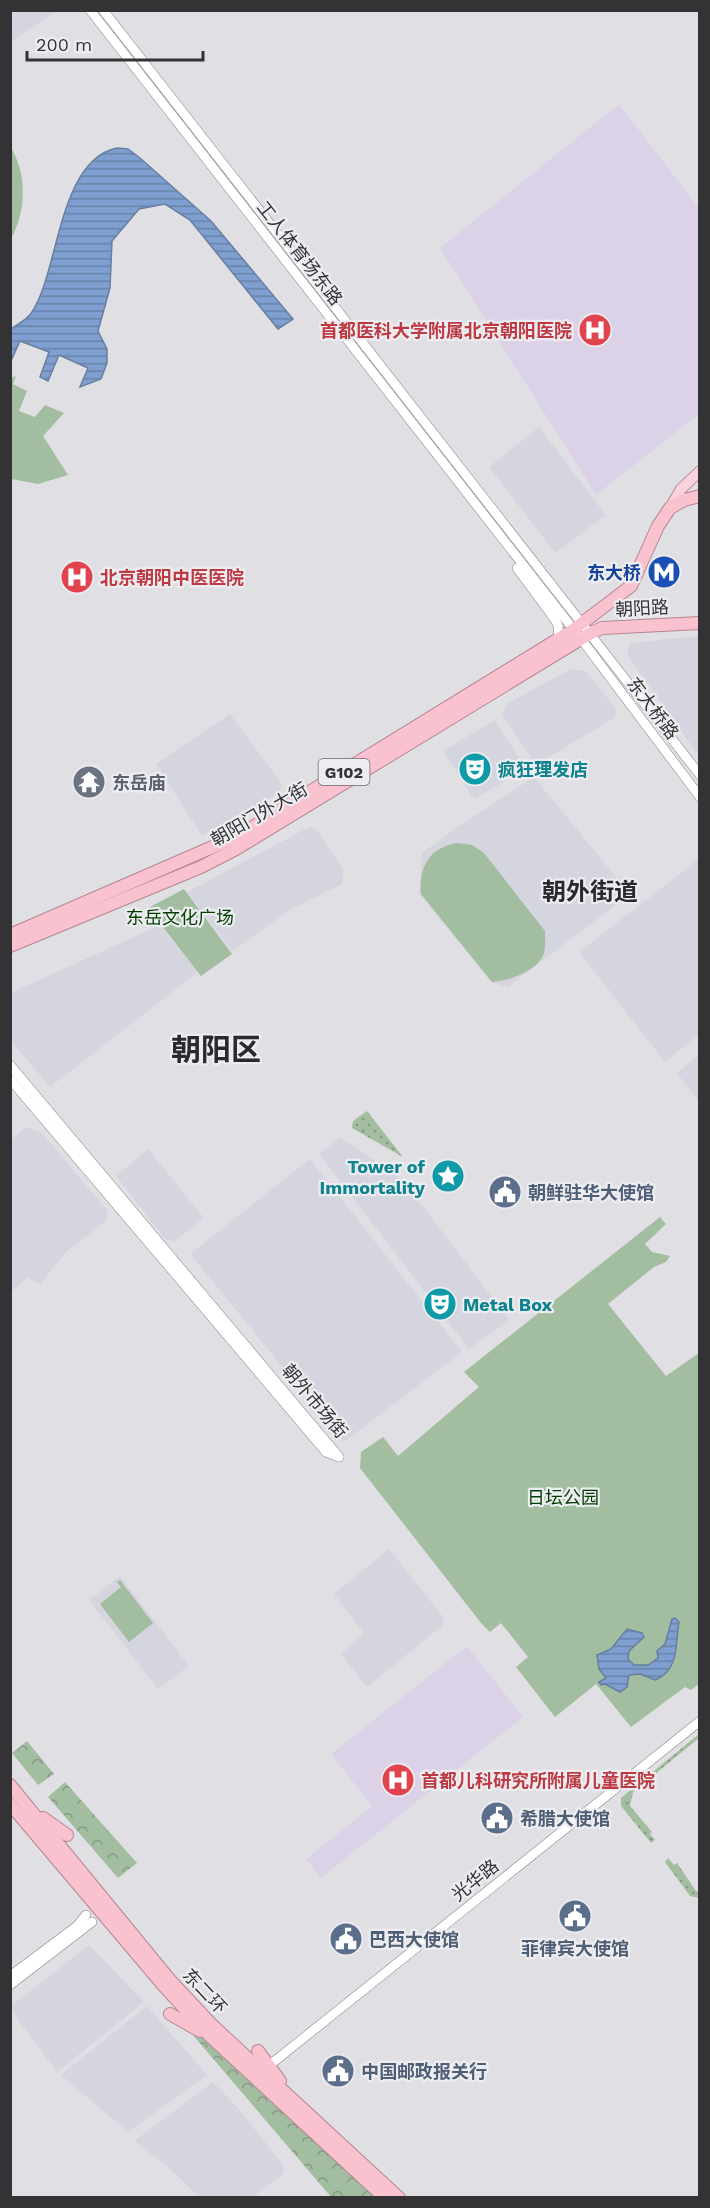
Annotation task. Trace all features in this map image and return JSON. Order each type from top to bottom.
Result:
[{"type":"highway","points":[[670,508],[684,500],[699,496]]},
{"type":"highway","name":"G102","points":[[581,632],[631,586],[658,526],[670,508]]},
{"type":"highway","name":"朝阳路","points":[[602,628],[699,623]]},
{"type":"highway","name":"朝阳门外大街","points":[[10,934],[238,836],[559,639],[602,628]]},
{"type":"highway","name":"朝阳门外大街","points":[[10,946],[201,867],[236,849],[581,632]]},
{"type":"highway","name":"东二环","points":[[10,1785],[169,1979],[212,2025],[399,2198]]},
{"type":"highway","name":"东二环","points":[[10,1804],[163,1985],[210,2036],[385,2198]]},
{"type":"highway","points":[[32,1810],[67,1835]]},
{"type":"highway","points":[[170,2014],[210,2036]]},
{"type":"highway","points":[[258,2051],[301,2108]]},
{"type":"main road","name":"工人体育场东路","points":[[90,10],[514,554],[581,632]]},
{"type":"main road","name":"工人体育场东路","points":[[103,10],[581,632]]},
{"type":"main road","points":[[670,508],[681,489],[699,471]]},
{"type":"main road","points":[[514,554],[514,564],[558,625],[559,639]]},
{"type":"main road","name":"东大桥路","points":[[581,632],[699,776]]},
{"type":"main road","name":"东大桥路","points":[[581,632],[699,797]]},
{"type":"main road","name":"朝外市场街","points":[[10,1065],[339,1456],[326,1452],[10,1079]]},
{"type":"main road","name":"光华路","points":[[271,2064],[699,1721]]},
{"type":"main road","points":[[10,1976],[89,1919],[10,1985]]},
{"type":"shaded area","points":[[11,10],[55,10],[56,11],[11,42]]},
{"type":"shaded area","name":"首都医科大学附属北京朝阳医院","points":[[619,104],[699,208],[699,414],[596,495],[440,248]]},
{"type":"shaded area","points":[[539,427],[606,515],[555,553],[489,467]]},
{"type":"shaded area","points":[[700,636],[699,756],[627,655],[629,643]]},
{"type":"shaded area","points":[[571,669],[586,671],[617,710],[614,718],[536,765],[502,715],[506,704]]},
{"type":"shaded area","points":[[230,714],[282,784],[280,793],[202,836],[156,764]]},
{"type":"shaded area","points":[[495,720],[526,769],[474,799],[443,751]]},
{"type":"shaded area","points":[[534,777],[630,894],[508,987],[491,982],[419,894],[422,853]]},
{"type":"shaded area","points":[[309,827],[316,829],[344,870],[342,884],[290,910],[232,951],[187,892]]},
{"type":"shaded area","points":[[699,859],[699,1035],[665,1062],[579,952]]},
{"type":"shaded area","points":[[160,925],[198,972],[50,1087],[11,1041],[10,993]]},
{"type":"shaded area","points":[[699,1055],[699,1102],[677,1073]]},
{"type":"shaded area","points":[[26,1127],[42,1133],[107,1210],[106,1221],[66,1252],[40,1284],[27,1278],[11,1292],[11,1140]]},
{"type":"shaded area","points":[[340,1137],[403,1180],[509,1320],[469,1349],[319,1154]]},
{"type":"shaded area","points":[[148,1149],[204,1218],[175,1241],[166,1240],[116,1176]]},
{"type":"shaded area","points":[[310,1159],[462,1352],[344,1442],[190,1254]]},
{"type":"shaded area","points":[[389,1549],[444,1618],[442,1626],[367,1687],[341,1654],[364,1633],[334,1594]]},
{"type":"shaded area","points":[[120,1576],[189,1666],[158,1689],[89,1600]]},
{"type":"shaded area","name":"首都儿科研究所附属儿童医院","points":[[467,1646],[523,1717],[321,1878],[306,1859],[372,1806],[331,1754]]},
{"type":"shaded area","points":[[89,1945],[144,2002],[57,2072],[11,2010],[11,2006]]},
{"type":"shaded area","points":[[147,2006],[207,2075],[128,2132],[61,2075]]},
{"type":"shaded area","points":[[213,2082],[237,2107],[284,2166],[283,2174],[253,2197],[199,2197],[167,2166],[134,2141]]},
{"type":"green space","points":[[10,145],[20,168],[23,192],[20,215],[11,239]]},
{"type":"green space","points":[[16,376],[13,384],[27,391],[19,411],[35,417],[45,405],[64,413],[43,436],[68,475],[38,484],[11,479],[11,378]]},
{"type":"green space","points":[[458,843],[472,845],[484,853],[545,931],[543,956],[528,971],[506,980],[492,982],[421,894],[422,875],[428,860],[440,849]]},
{"type":"green space","name":"东岳文化广场","points":[[184,889],[232,954],[201,976],[148,908]]},
{"type":"green space","points":[[367,1111],[403,1157],[352,1128],[353,1121]]},
{"type":"green space","name":"日坛公园","points":[[660,1217],[666,1224],[645,1244],[652,1252],[670,1256],[666,1262],[654,1267],[608,1304],[666,1376],[699,1353],[699,1684],[691,1690],[685,1687],[631,1727],[596,1684],[555,1717],[516,1667],[528,1657],[501,1623],[490,1632],[481,1623],[360,1468],[361,1452],[383,1437],[398,1456],[479,1387],[464,1372]]},
{"type":"green space","points":[[120,1580],[153,1623],[129,1642],[100,1604],[121,1587],[117,1582]]},
{"type":"green space","points":[[699,1734],[699,1738],[633,1792],[630,1806],[652,1832],[650,1834],[655,1840],[651,1843],[621,1806],[621,1798]]},
{"type":"green space","points":[[27,1741],[54,1774],[38,1785],[12,1753]]},
{"type":"green space","points":[[65,1782],[137,1863],[118,1878],[48,1797]]},
{"type":"green space","points":[[668,1858],[674,1865],[677,1863],[699,1892],[699,1898],[690,1896],[665,1862]]},
{"type":"green space","points":[[192,2034],[205,2039],[376,2197],[331,2197]]},
{"type":"water","points":[[117,148],[128,149],[140,158],[211,221],[293,319],[278,329],[190,220],[165,204],[139,209],[112,241],[110,288],[98,331],[107,349],[107,363],[101,379],[80,387],[88,368],[59,355],[48,381],[40,377],[49,352],[20,341],[11,361],[11,329],[30,315],[41,294],[71,195],[83,173],[98,157]]},
{"type":"water","points":[[675,1618],[679,1622],[675,1655],[669,1670],[655,1680],[640,1674],[629,1675],[627,1687],[620,1692],[605,1684],[601,1685],[599,1682],[606,1678],[599,1669],[597,1655],[611,1649],[627,1629],[642,1633],[644,1637],[629,1651],[628,1659],[634,1665],[648,1665],[658,1658],[657,1651],[665,1644],[672,1619]]},
{"type":"place","name":"首都医科大学附属北京朝阳医院","points":[[595,330]]},
{"type":"place","name":"东大桥","points":[[664,572]]},
{"type":"place","name":"北京朝阳中医医院","points":[[77,577]]},
{"type":"place","name":"疯狂理发店","points":[[475,769]]},
{"type":"place","name":"东岳庙","points":[[89,782]]},
{"type":"place","name":"Tower of Immortality","points":[[448,1176]]},
{"type":"place","name":"朝鲜驻华大使馆","points":[[505,1192]]},
{"type":"place","name":"Metal Box","points":[[440,1304]]},
{"type":"place","name":"首都儿科研究所附属儿童医院","points":[[398,1780]]},
{"type":"place","name":"希腊大使馆","points":[[497,1818]]},
{"type":"place","name":"菲律宾大使馆","points":[[575,1916]]},
{"type":"place","name":"巴西大使馆","points":[[346,1939]]},
{"type":"place","name":"中国邮政报关行","points":[[338,2071]]},
{"type":"district","name":"朝外街道","points":[[590,892]]},
{"type":"district","name":"朝阳区","points":[[216,1049]]}]
